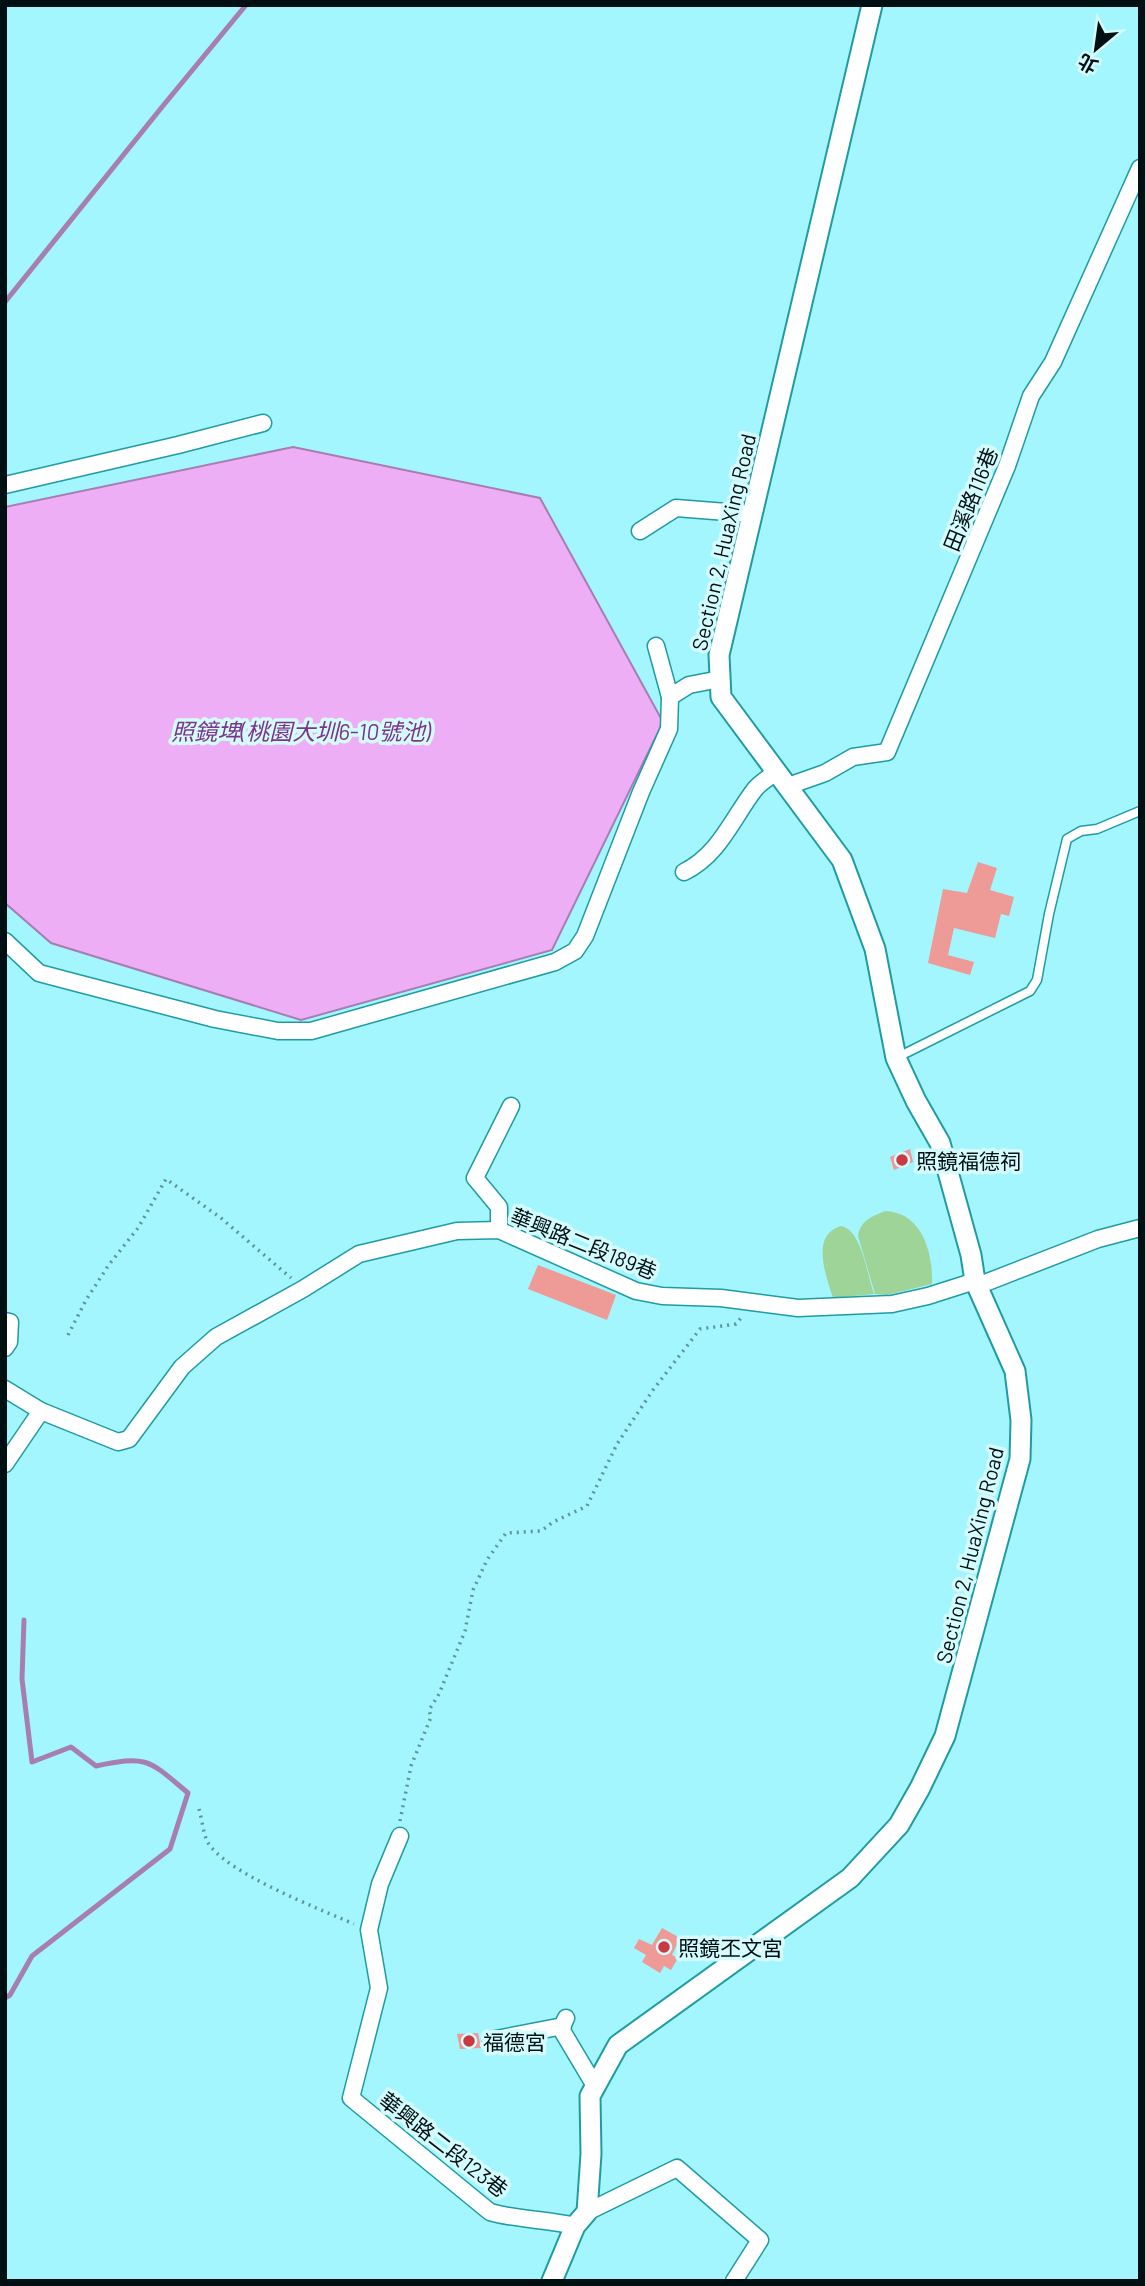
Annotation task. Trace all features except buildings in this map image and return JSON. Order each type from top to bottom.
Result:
[{"type":"street","name":"Section 2, HuaXing Road","points":[[551,2281],[581,2219],[591,2154],[590,2096],[618,2045],[850,1878],[899,1825],[945,1736],[1020,1459],[1021,1420],[1015,1371],[975,1281],[971,1255],[940,1143],[896,1058],[875,949],[842,860],[720,697],[719,655],[872,5]]},
{"type":"street","name":"田溪路116巷","points":[[782,779],[825,773],[853,757],[887,752],[1007,466],[1031,396],[1053,362],[1140,169]]},
{"type":"street","points":[[5,485],[263,423]]},
{"type":"street","points":[[640,531],[676,508],[752,514]]},
{"type":"street","points":[[5,941],[39,972],[215,1019],[278,1031],[311,1031],[555,962],[575,951],[586,936],[641,792],[669,729],[670,697],[656,646]]},
{"type":"street","points":[[670,697],[689,685],[720,680]]},
{"type":"street","points":[[684,872],[700,864],[721,841],[757,786],[782,779]]},
{"type":"street","points":[[499,1230],[499,1207],[475,1178],[510,1106]]},
{"type":"street","name":"華興路二段189巷","points":[[5,1389],[41,1411],[118,1442],[129,1439],[182,1367],[216,1337],[303,1289],[359,1254],[457,1231],[499,1230],[636,1291],[662,1296],[721,1298],[798,1308],[892,1304],[975,1281],[985,1283],[1098,1239],[1140,1228]]},
{"type":"street","points":[[5,1321],[10,1322],[9,1342],[5,1348]]},
{"type":"street","points":[[5,1464],[41,1411]]},
{"type":"street","name":"華興路二段123巷","points":[[400,1836],[380,1884],[369,1930],[379,1988],[351,2098],[490,2212],[511,2218],[581,2219]]},
{"type":"street","points":[[491,2040],[564,2022],[561,2029],[595,2086]]},
{"type":"street","points":[[581,2219],[677,2168],[760,2240],[733,2281]]},
{"type":"lane","points":[[896,1058],[1030,990],[1037,980],[1067,839],[1081,831],[1097,828],[1140,811]]},
{"type":"path","points":[[68,1335],[86,1300],[108,1265],[138,1228],[166,1179],[221,1218],[303,1289]]},
{"type":"path","points":[[400,1836],[400,1814],[411,1766],[431,1717],[429,1710],[439,1694],[465,1631],[473,1590],[487,1560],[506,1533],[541,1531],[553,1522],[587,1506],[617,1444],[653,1390],[700,1329],[736,1324],[753,1303]]},
{"type":"path","points":[[199,1810],[207,1842],[222,1858],[287,1894],[369,1930]]},
{"type":"green space","points":[[885,1211],[908,1218],[923,1236],[930,1260],[932,1284],[887,1295],[875,1294],[858,1236],[864,1223]]},
{"type":"green space","points":[[841,1226],[848,1229],[859,1244],[874,1294],[833,1298],[824,1268],[823,1247],[831,1231]]},
{"type":"water","name":"照鏡埤(桃園大圳6-10號池)","points":[[293,447],[540,498],[663,722],[552,950],[301,1020],[51,943],[5,903],[5,507]]},
{"type":"waterway","points":[[5,302],[246,5]]},
{"type":"waterway","points":[[5,1998],[10,1995],[32,1956],[170,1849],[188,1793],[147,1763],[127,1761],[96,1766],[71,1747],[32,1762],[22,1679],[24,1620]]},
{"type":"place","name":"照鏡福德祠","points":[[902,1160]]},
{"type":"place","name":"照鏡丕文宮","points":[[664,1947]]},
{"type":"place","name":"福德宮","points":[[469,2041]]}]
